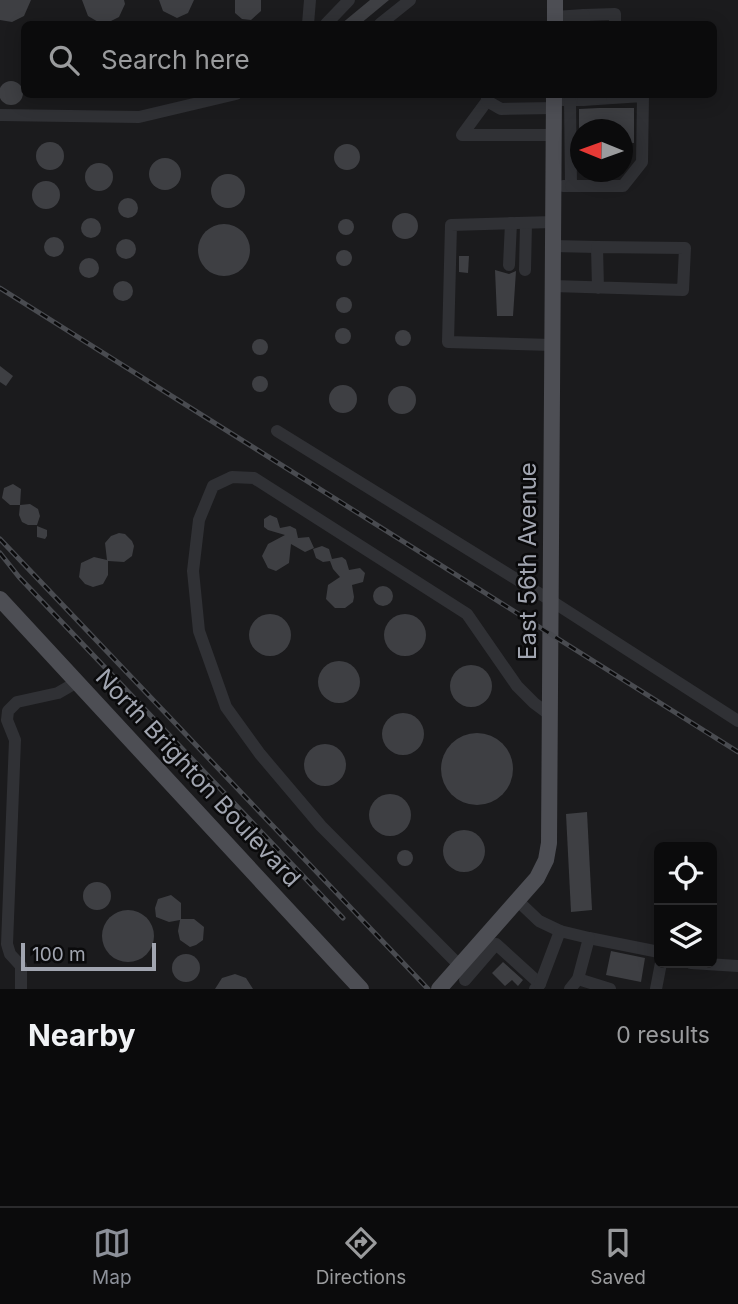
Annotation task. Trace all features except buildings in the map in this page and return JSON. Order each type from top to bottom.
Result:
[{"type":"main road","name":"East 56th Avenue","points":[[439,989],[464,977],[537,878],[547,852],[550,818],[554,135],[566,99]]},
{"type":"main road","name":"North Brighton Boulevard","points":[[0,599],[361,989]]},
{"type":"street","points":[[308,21],[310,0]]},
{"type":"street","points":[[329,21],[349,0]]},
{"type":"street","points":[[384,21],[410,0]]},
{"type":"street","points":[[555,14],[584,20],[615,14],[615,21]]},
{"type":"street","points":[[0,115],[139,117],[219,98]]},
{"type":"street","points":[[554,135],[462,135],[487,98],[500,109],[566,99],[571,186]]},
{"type":"street","points":[[554,186],[623,186],[642,162],[643,98]]},
{"type":"street","points":[[552,345],[448,342],[451,225],[553,222]]},
{"type":"street","points":[[509,265],[511,223]]},
{"type":"street","points":[[525,270],[526,223]]},
{"type":"street","points":[[553,246],[685,248],[684,290],[553,286]]},
{"type":"street","points":[[597,247],[598,288]]},
{"type":"street","points":[[276,431],[550,600],[738,721]]},
{"type":"street","points":[[550,715],[517,686],[467,614],[254,478],[232,477],[213,486],[200,520],[193,571],[200,631],[226,707],[260,754],[321,826],[464,977],[496,944],[537,986],[560,931]]},
{"type":"street","points":[[21,989],[21,966],[10,954],[7,944],[15,740],[4,714],[17,702],[58,693],[77,682]]},
{"type":"street","points":[[518,901],[539,921],[560,931],[654,951]]},
{"type":"street","points":[[589,938],[574,984],[610,989]]},
{"type":"street","points":[[717,965],[738,966]]},
{"type":"street","points":[[656,989],[660,968]]},
{"type":"shaded area","points":[[0,0],[738,0],[738,989],[0,989]]},
{"type":"railway","points":[[0,288],[738,752]]},
{"type":"railway","points":[[0,539],[428,989]]},
{"type":"railway","points":[[0,553],[19,577],[343,918]]}]
